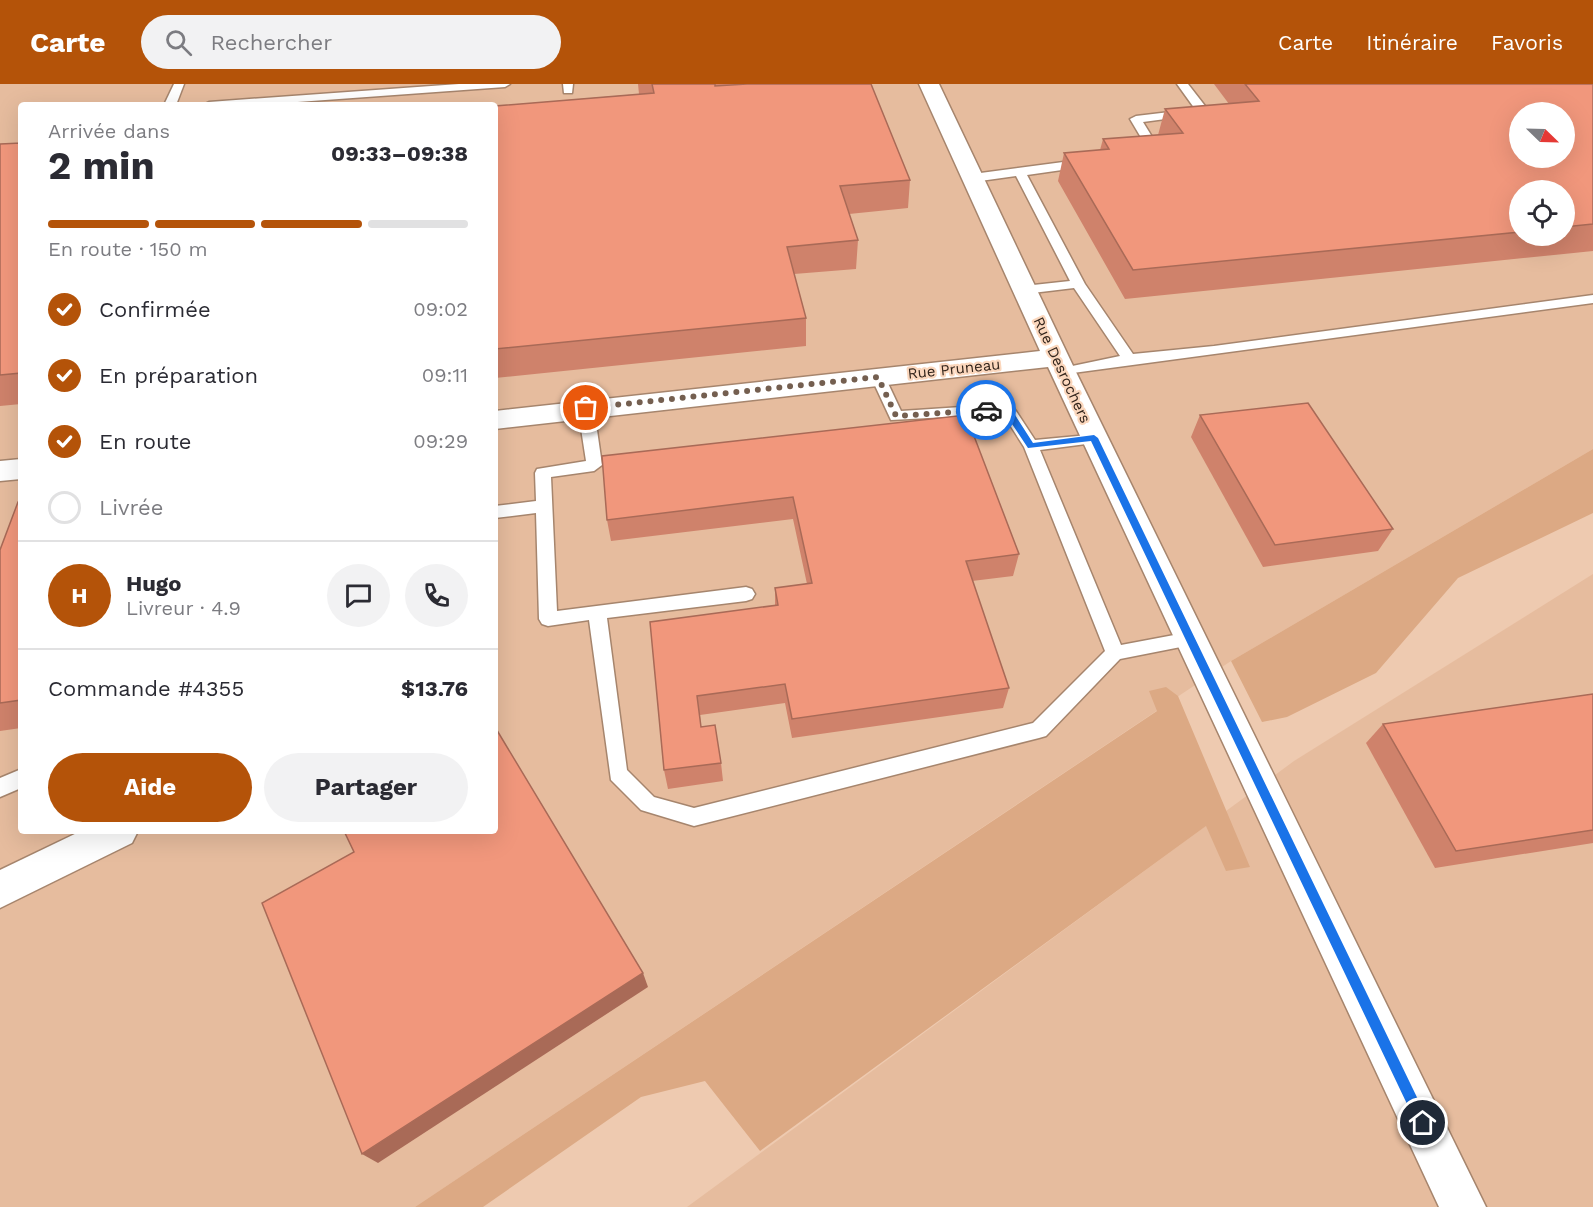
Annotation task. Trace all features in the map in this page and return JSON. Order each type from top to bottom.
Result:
[{"type":"street","name":"Rue Desrochers","points":[[929,84],[1059,365],[1463,1207]]},
{"type":"street","name":"Rue Pruneau","points":[[498,420],[878,377],[1059,365]]},
{"type":"street","points":[[0,471],[18,469]]},
{"type":"street","points":[[0,890],[113,834]]},
{"type":"lane","points":[[171,102],[179,84]]},
{"type":"lane","points":[[251,102],[505,84]]},
{"type":"lane","points":[[1134,156],[1156,153],[1136,118],[1203,111],[1182,84]]},
{"type":"lane","points":[[973,178],[1100,161]]},
{"type":"lane","points":[[1020,172],[1078,284],[1129,360]]},
{"type":"lane","points":[[1024,290],[1078,284]]},
{"type":"lane","points":[[1059,365],[1214,351],[1593,299]]},
{"type":"lane","points":[[878,377],[896,416],[1007,409],[1031,446],[1115,653]]},
{"type":"lane","points":[[586,408],[600,464],[543,472],[548,619],[746,594]]},
{"type":"lane","points":[[1031,446],[1094,438]]},
{"type":"lane","points":[[498,512],[544,506]]},
{"type":"lane","points":[[597,612],[618,774],[648,804],[694,818],[1039,730],[1115,653],[1190,639]]},
{"type":"lane","points":[[0,788],[18,779]]},
{"type":"shaded area","points":[[0,84],[1593,84],[1593,449],[1231,661],[415,1207],[0,1207]]},
{"type":"shaded area","points":[[1593,449],[1593,513],[1458,578],[1376,673],[1287,717],[1262,722],[1231,661]]},
{"type":"shaded area","points":[[1593,574],[1593,1207],[687,1207],[1294,761]]},
{"type":"shaded area","points":[[1166,687],[1178,696],[1250,867],[1226,871],[1206,826],[760,1151],[705,1081],[641,1097],[483,1207],[415,1207],[1157,711],[1149,691]]},
{"type":"building","points":[[652,84],[715,84],[715,86],[871,84],[910,180],[840,186],[858,240],[787,247],[806,318],[498,349],[498,106],[654,93]]},
{"type":"building","points":[[1245,84],[1593,84],[1593,224],[1575,226],[1575,180],[1509,180],[1509,233],[1133,270],[1064,153],[1109,149],[1103,139],[1183,133],[1165,109],[1259,101]]},
{"type":"building","points":[[18,143],[18,373],[0,375],[0,144]]},
{"type":"building","points":[[1308,403],[1393,529],[1275,545],[1200,415]]},
{"type":"building","points":[[966,415],[1019,554],[966,561],[1009,688],[792,719],[785,684],[697,696],[701,727],[715,725],[721,763],[664,770],[650,622],[778,605],[775,588],[812,583],[793,497],[607,520],[602,456]]},
{"type":"building","points":[[18,502],[18,700],[0,703],[0,550]]},
{"type":"building","points":[[1593,694],[1593,830],[1456,851],[1383,724]]},
{"type":"building","points":[[498,732],[643,973],[362,1154],[262,903],[354,852],[345,834],[498,834]]},
{"type":"way so far","points":[[586,408],[878,377],[896,416],[986,410]]},
{"type":"route","points":[[986,410],[1007,409],[1031,446],[1094,438],[1423,1123]]}]
